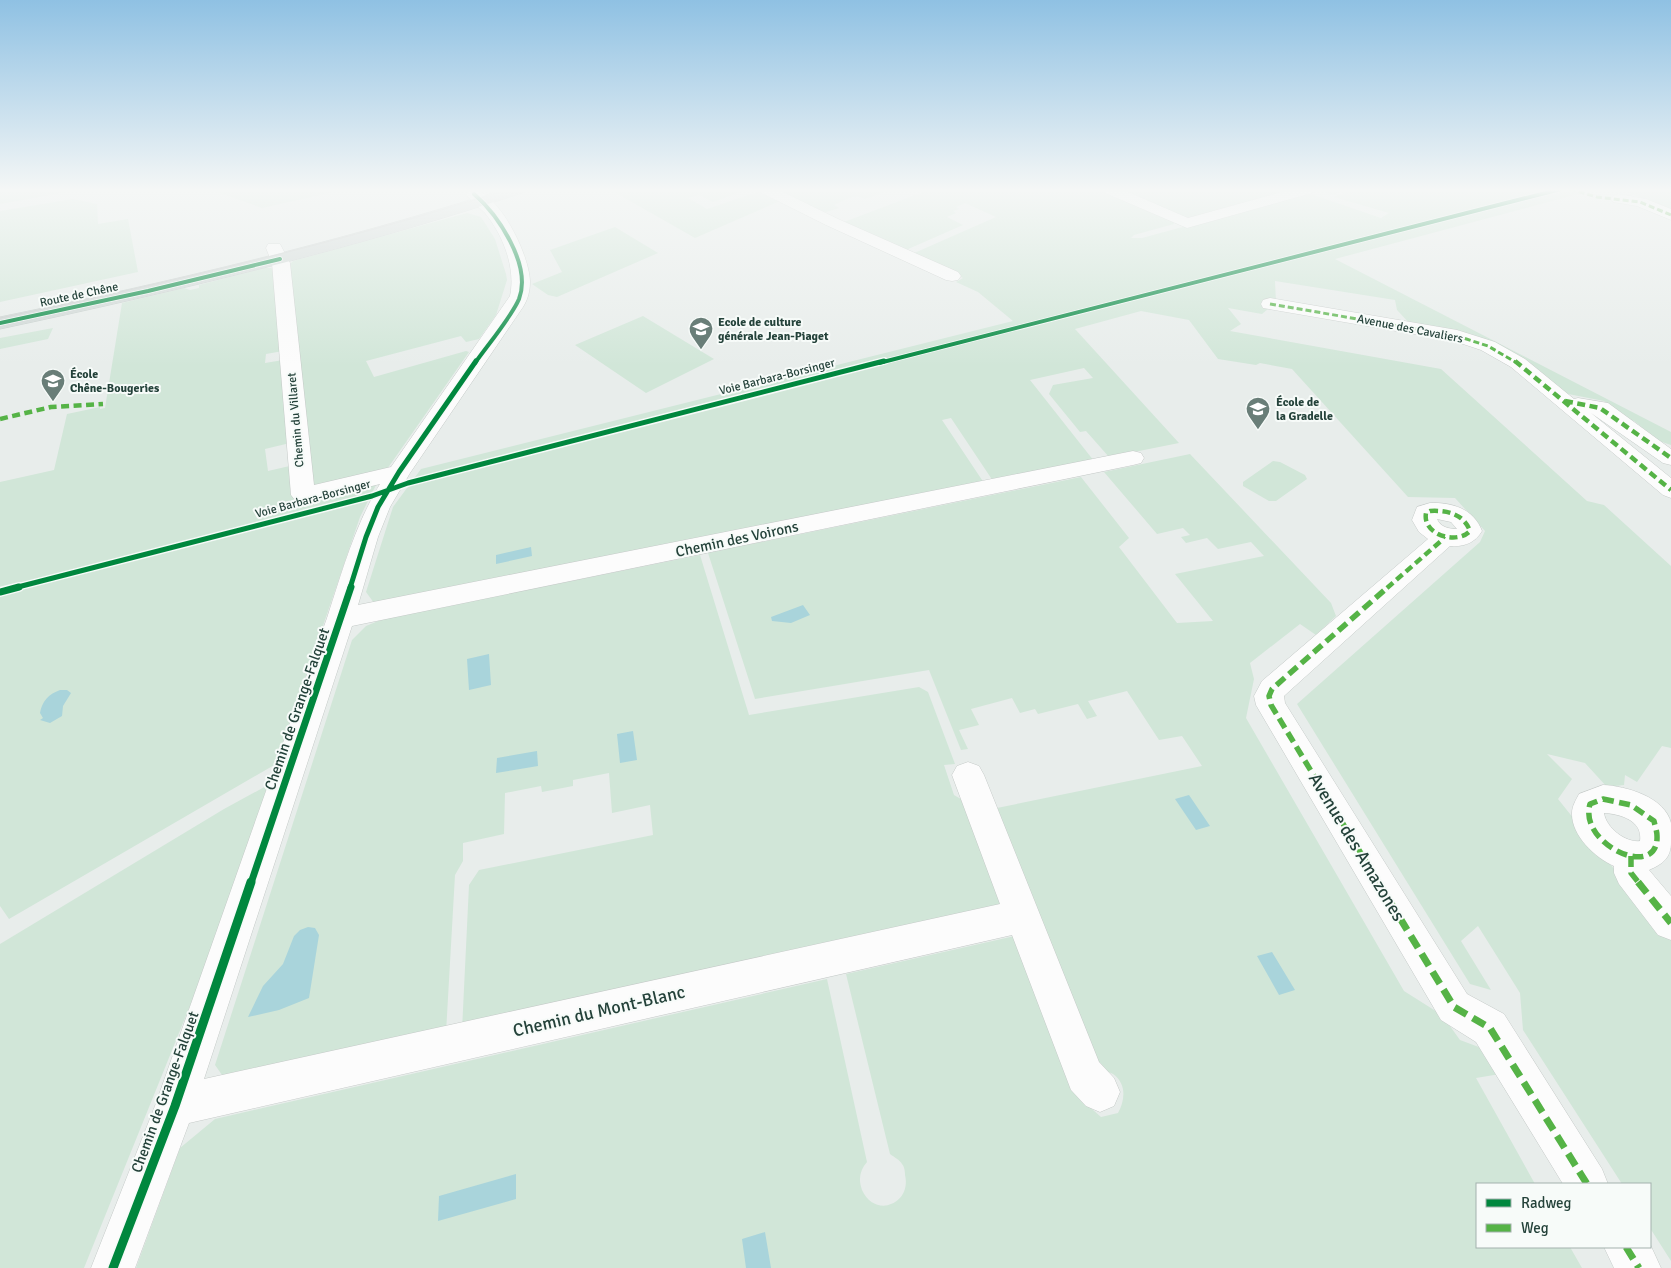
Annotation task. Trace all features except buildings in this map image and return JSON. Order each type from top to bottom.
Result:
[{"type":"main road","name":"Route de Chêne","points":[[0,309],[303,248]]},
{"type":"main road","name":"Route de Chêne","points":[[0,323],[132,295],[277,254]]},
{"type":"street","name":"Chemin de Grange-Falquet","points":[[112,1268],[175,1106],[341,618],[366,537],[378,507],[399,472],[511,312],[521,292],[516,258],[513,248]]},
{"type":"street","points":[[890,248],[952,276]]},
{"type":"street","name":"Chemin du Villaret","points":[[277,254],[302,494],[399,472]]},
{"type":"street","name":"Avenue des Cavaliers","points":[[1270,304],[1457,336],[1488,346],[1518,363],[1671,490]]},
{"type":"street","name":"Avenue des Cavaliers","points":[[1562,400],[1600,408],[1671,458]]},
{"type":"street","name":"Chemin des Voirons","points":[[341,618],[1133,458]]},
{"type":"street","name":"Avenue des Amazones","points":[[1444,536],[1441,541],[1374,601],[1272,688],[1269,696],[1271,705],[1454,1007],[1490,1028],[1586,1183]]},
{"type":"street","points":[[968,775],[1085,1076],[1100,1092]]},
{"type":"street","points":[[1631,856],[1631,873],[1671,923]]},
{"type":"street","name":"Chemin du Mont-Blanc","points":[[175,1106],[1022,916]]},
{"type":"street","points":[[1627,1248],[1639,1268]]},
{"type":"green space","points":[[0,248],[134,248],[138,272],[0,302]]},
{"type":"green space","points":[[339,248],[498,248],[507,280],[496,315],[479,339],[466,342],[461,336],[366,361],[374,377],[466,351],[469,352],[385,472],[313,489],[286,268],[293,261]]},
{"type":"green space","points":[[555,248],[650,248],[658,253],[557,297],[548,295],[532,284],[562,272],[550,250]]},
{"type":"green space","points":[[925,248],[1376,248],[1335,259],[1671,432],[1671,445],[1659,441],[1634,421],[1618,417],[1604,401],[1558,392],[1509,353],[1411,325],[1397,310],[1395,300],[1275,281],[1276,302],[1262,314],[1228,308],[1241,324],[1230,331],[1441,369],[1587,501],[1604,505],[1671,566],[1671,748],[1662,746],[1637,782],[1625,775],[1624,785],[1607,787],[1585,763],[1547,754],[1572,779],[1558,799],[1671,940],[1671,1261],[1651,1230],[1651,1183],[1621,1183],[1523,1030],[1520,993],[1478,926],[1461,941],[1491,990],[1470,984],[1297,704],[1480,542],[1485,531],[1455,498],[1408,497],[1292,369],[1260,363],[1256,365],[1218,359],[1189,320],[1141,311],[1075,329],[1179,443],[1109,457],[1086,431],[1080,432],[1049,394],[1053,385],[1093,378],[1084,368],[1030,380],[1094,461],[993,481],[951,418],[942,420],[984,483],[374,603],[366,592],[393,507],[421,469],[1013,321],[978,292],[956,282],[963,278],[912,254]]},
{"type":"green space","points":[[264,268],[274,270],[283,351],[266,354],[265,363],[283,360],[290,443],[265,449],[268,471],[294,465],[296,499],[378,481],[360,517],[276,764],[9,919],[0,906],[0,482],[54,470],[67,414],[100,407],[100,409],[105,408],[122,303],[184,288],[190,290],[199,288],[199,285]]},
{"type":"green space","points":[[643,316],[714,359],[646,393],[575,345]]},
{"type":"green space","points":[[53,328],[48,339],[0,349],[0,338]]},
{"type":"green space","points":[[1190,454],[1331,603],[1336,616],[1316,635],[1300,624],[1250,663],[1254,679],[1246,718],[1404,991],[1442,1015],[1460,1040],[1484,1049],[1500,1074],[1476,1078],[1534,1183],[1476,1183],[1476,1248],[1571,1248],[1582,1268],[136,1268],[180,1148],[215,1119],[827,979],[867,1162],[860,1175],[862,1190],[868,1199],[875,1204],[883,1206],[891,1204],[903,1194],[906,1185],[905,1170],[901,1163],[890,1154],[846,974],[1019,935],[1084,1102],[1101,1117],[1118,1113],[1123,1098],[1121,1082],[1113,1074],[1094,1068],[992,809],[1202,766],[1182,736],[1159,740],[1127,691],[1088,701],[1097,716],[1087,719],[1078,704],[1038,714],[1035,709],[1020,713],[1012,698],[971,709],[979,725],[959,730],[968,749],[961,750],[929,670],[755,699],[708,553],[1081,477],[1129,538],[1119,547],[1177,623],[1213,621],[1175,574],[1264,556],[1251,542],[1218,549],[1207,538],[1186,543],[1181,537],[1190,535],[1183,528],[1157,534],[1104,472]]},
{"type":"green space","points":[[1273,461],[1280,462],[1305,475],[1307,479],[1276,501],[1269,501],[1243,486],[1243,482]]},
{"type":"green space","points":[[700,555],[749,715],[919,687],[928,692],[955,764],[944,765],[954,795],[971,805],[1003,909],[462,1030],[469,885],[479,870],[653,835],[650,805],[612,813],[609,773],[573,780],[573,786],[542,792],[541,786],[505,793],[504,834],[463,843],[463,861],[455,875],[446,1033],[227,1082],[215,1065],[352,640],[366,626],[383,619]]},
{"type":"green space","points":[[268,785],[198,986],[84,1268],[0,1268],[0,944],[224,809]]},
{"type":"water","points":[[531,547],[532,556],[496,564],[496,555]]},
{"type":"water","points":[[803,605],[810,615],[791,623],[772,621],[771,617]]},
{"type":"water","points":[[489,654],[491,685],[469,690],[467,659]]},
{"type":"water","points":[[60,690],[67,690],[71,693],[63,706],[62,716],[50,723],[40,720],[43,718],[40,713],[44,702],[49,696]]},
{"type":"water","points":[[633,731],[637,760],[620,763],[617,734]]},
{"type":"water","points":[[537,751],[538,766],[496,773],[497,758]]},
{"type":"water","points":[[1189,795],[1210,826],[1196,830],[1175,799]]},
{"type":"water","points":[[308,927],[315,928],[319,935],[309,998],[279,1010],[248,1017],[263,986],[283,964],[294,936],[300,930]]},
{"type":"water","points":[[1272,952],[1295,990],[1279,995],[1257,956]]},
{"type":"water","points":[[516,1174],[516,1199],[438,1221],[439,1196]]},
{"type":"water","points":[[765,1232],[771,1268],[746,1268],[742,1239]]},
{"type":"tram line","points":[[0,318],[129,290],[303,248]]},
{"type":"marked path","points":[[1270,304],[1457,336],[1488,346],[1518,363],[1671,490]]},
{"type":"marked path","points":[[1565,401],[1600,408],[1671,458]]},
{"type":"marked path","points":[[0,419],[51,407],[103,404]]},
{"type":"marked path","points":[[1430,511],[1454,514],[1465,520],[1470,531],[1465,536],[1458,538],[1441,535],[1433,531],[1425,520],[1426,513],[1430,511]]},
{"type":"marked path","points":[[1444,536],[1441,541],[1272,689],[1269,696],[1271,705],[1454,1007],[1490,1028],[1586,1183]]},
{"type":"marked path","points":[[1603,799],[1617,800],[1631,805],[1654,821],[1657,836],[1656,847],[1650,854],[1641,857],[1631,857],[1607,844],[1596,833],[1589,819],[1588,812],[1590,804],[1603,799]]},
{"type":"marked path","points":[[1631,856],[1631,873],[1671,923]]},
{"type":"marked path","points":[[1627,1248],[1639,1268]]},
{"type":"cycle path","points":[[113,1268],[175,1106],[341,618],[366,537],[378,507],[399,472],[518,301],[521,282],[513,248]]},
{"type":"cycle path","name":"Voie Barbara-Borsinger","points":[[0,592],[372,496],[408,483],[492,461],[1328,248]]},
{"type":"cycle path","points":[[0,323],[148,291],[280,259]]},
{"type":"place","name":"Ecole de culture générale Jean-Piaget","points":[[701,350]]},
{"type":"place","name":"École Chêne-Bougeries","points":[[53,402]]},
{"type":"place","name":"École de la Gradelle","points":[[1258,430]]}]
